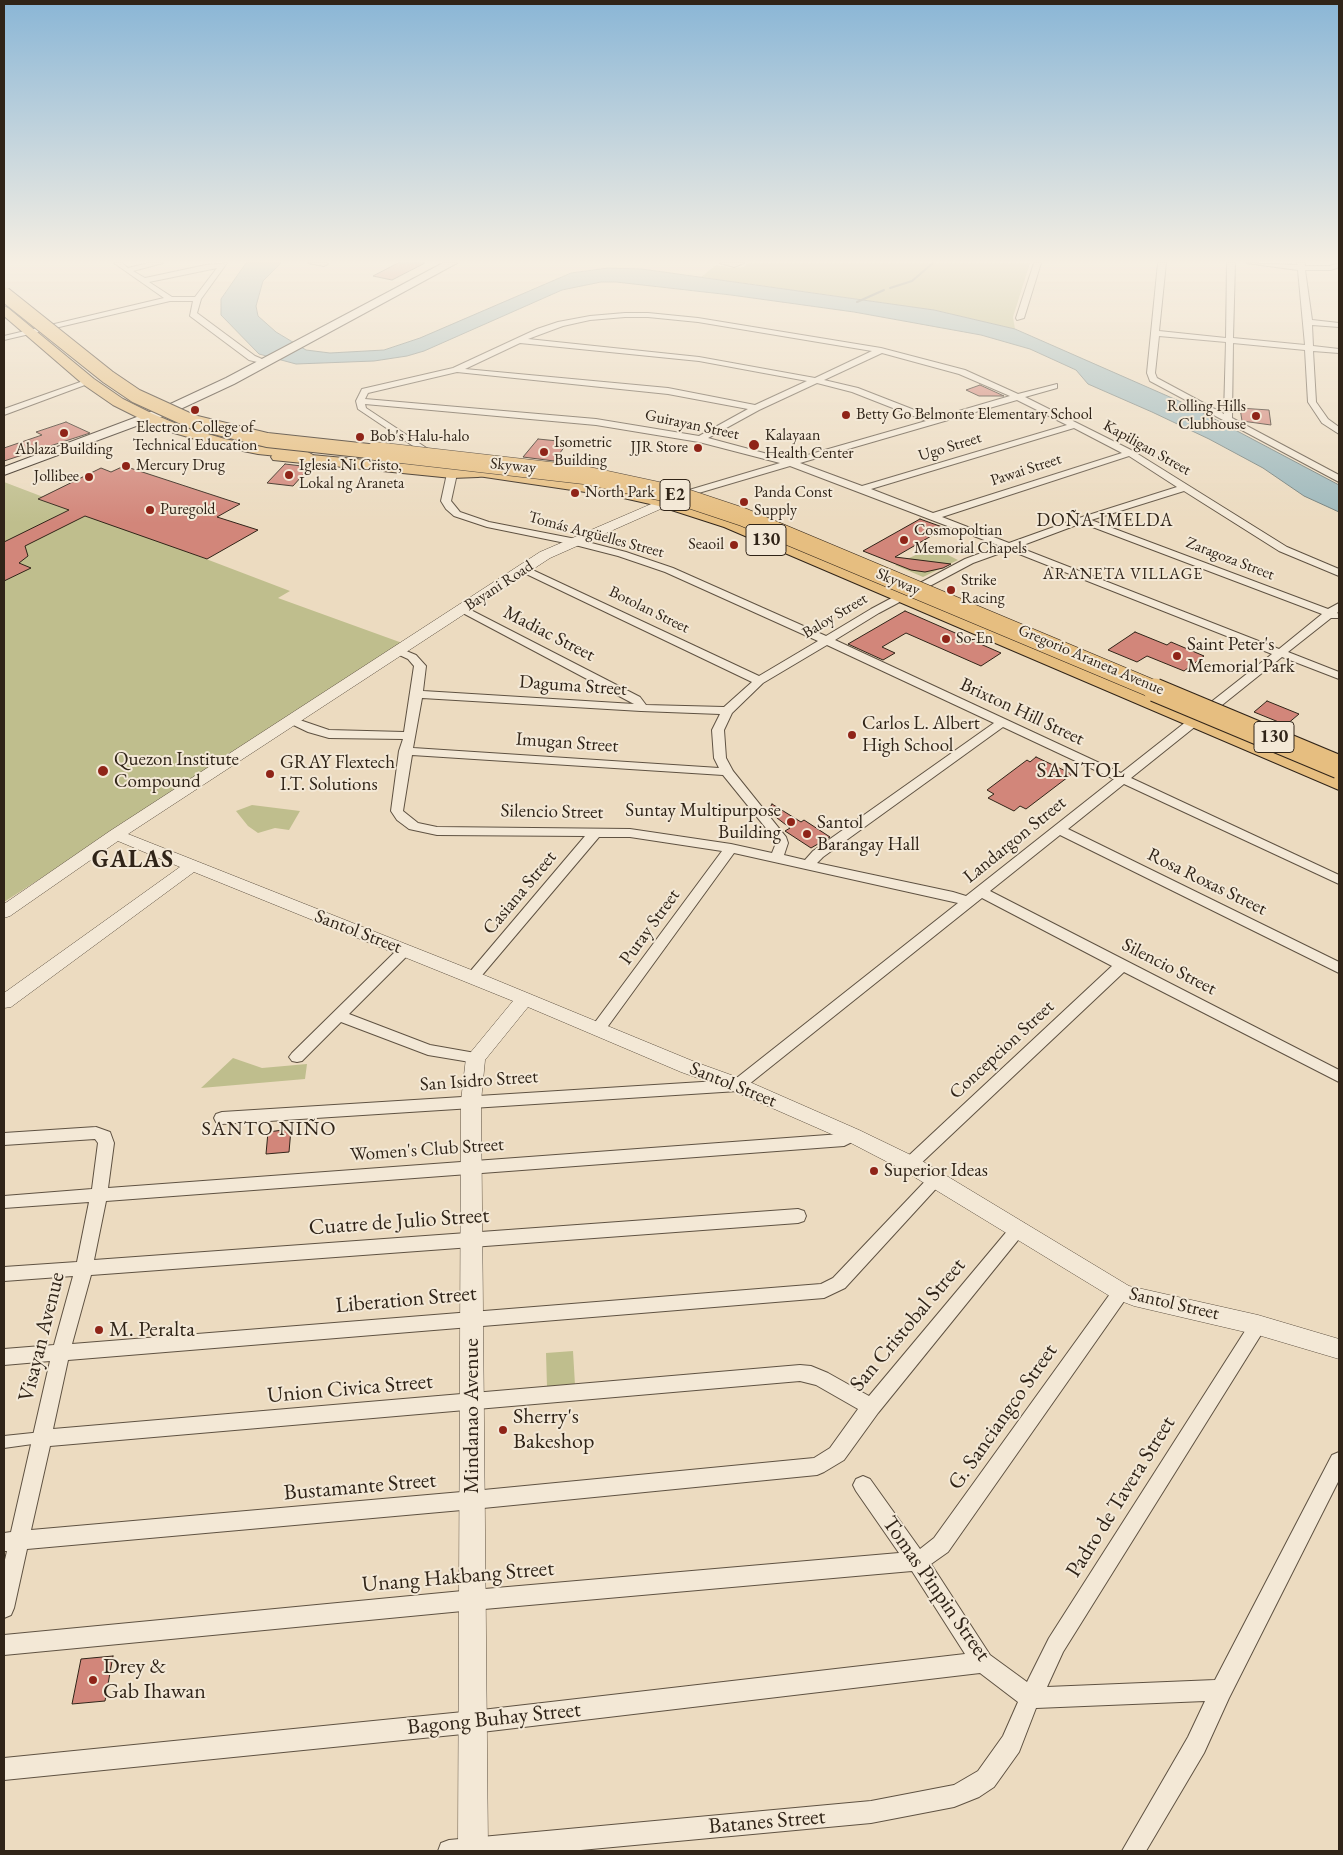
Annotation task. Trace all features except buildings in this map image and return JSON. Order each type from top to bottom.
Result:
[{"type":"highway","name":"Skyway","points":[[60,350],[93,381],[151,417],[208,436],[261,447],[520,474],[579,483],[664,501],[732,523],[1339,780]]},
{"type":"highway","name":"Skyway","points":[[69,350],[136,396],[193,422],[217,430],[297,444],[555,471],[593,477],[677,496],[743,517],[1339,766]]},
{"type":"highway","points":[[151,417],[174,433],[218,446],[279,457],[478,472]]},
{"type":"highway","points":[[956,607],[1139,675],[1339,760]]},
{"type":"main road","name":"Gregorio Araneta Avenue","points":[[58,350],[89,382],[118,402],[151,417]]},
{"type":"main road","name":"Gregorio Araneta Avenue","points":[[71,350],[140,395],[219,428],[269,438],[526,465],[584,474],[682,495],[743,515],[1208,709],[1339,766]]},
{"type":"main road","points":[[4,471],[151,417],[175,411],[264,360],[287,350]]},
{"type":"main road","points":[[4,478],[151,417]]},
{"type":"main road","name":"Gregorio Araneta Avenue","points":[[478,472],[576,486],[663,503],[729,524],[1339,784]]},
{"type":"street","points":[[248,350],[264,360]]},
{"type":"street","name":"Kapiligan Street","points":[[360,400],[365,391],[369,389],[456,370],[500,350]]},
{"type":"street","points":[[604,350],[699,359],[815,380],[855,390],[934,421]]},
{"type":"street","points":[[700,439],[756,408],[881,350]]},
{"type":"street","name":"Kapiligan Street","points":[[881,350],[962,372],[1018,397],[1130,452],[1283,549],[1339,573]]},
{"type":"street","points":[[1153,350],[1151,373],[1153,379],[1168,389],[1339,479]]},
{"type":"street","points":[[1228,419],[1229,350]]},
{"type":"street","points":[[1310,350],[1310,389],[1312,402],[1325,421],[1339,431]]},
{"type":"street","points":[[1318,350],[1339,351]]},
{"type":"street","points":[[456,370],[668,391],[756,408]]},
{"type":"street","points":[[4,412],[89,382]]},
{"type":"street","name":"Bayani Road","points":[[4,912],[291,721],[546,556],[682,495],[1054,386]]},
{"type":"street","points":[[360,400],[362,410],[431,455]]},
{"type":"street","name":"Guirayan Street","points":[[360,400],[596,422],[700,439],[792,464],[932,516],[1339,676]]},
{"type":"street","name":"Ugo Street","points":[[862,489],[1075,425]]},
{"type":"street","name":"Pawai Street","points":[[932,516],[1130,452]]},
{"type":"street","name":"Tomás Argüelles Street","points":[[447,471],[446,501],[448,507],[457,514],[486,524],[576,542],[622,554],[669,570],[826,640]]},
{"type":"street","name":"Baloy Street","points":[[776,858],[782,843],[780,837],[728,772],[720,758],[718,747],[718,730],[726,711],[759,681],[901,596],[969,561],[1082,520],[1186,487]]},
{"type":"street","name":"Zaragoza Street","points":[[1082,520],[1334,616]]},
{"type":"street","name":"Botolan Street","points":[[524,569],[759,681]]},
{"type":"street","name":"Landargon Street","points":[[738,1085],[1280,652],[1334,616],[1339,606]]},
{"type":"street","name":"Madiac Street","points":[[463,609],[636,699],[641,708]]},
{"type":"street","name":"Brixton Hill Street","points":[[826,640],[1339,880]]},
{"type":"street","name":"Silencio Street","points":[[400,651],[412,657],[420,666],[418,694],[405,751],[397,811],[401,817],[414,826],[437,830],[630,833],[731,848],[953,896],[968,902]]},
{"type":"street","name":"Daguma Street","points":[[418,694],[641,708],[726,711]]},
{"type":"street","points":[[291,721],[312,730],[329,734],[409,736]]},
{"type":"street","points":[[808,865],[818,854],[1001,723]]},
{"type":"street","name":"Imugan Street","points":[[405,751],[728,772]]},
{"type":"street","name":"Rosa Roxas Street","points":[[1059,829],[1339,968]]},
{"type":"street","name":"Casiana Street","points":[[473,977],[595,833]]},
{"type":"street","name":"Santol Street","points":[[116,836],[473,977],[688,1067],[738,1085],[852,1135],[910,1164],[1121,1292],[1134,1297],[1258,1325],[1339,1349]]},
{"type":"street","name":"Puray Street","points":[[598,1029],[731,848]]},
{"type":"street","points":[[4,1002],[192,866]]},
{"type":"street","name":"Silencio Street","points":[[981,892],[1339,1077]]},
{"type":"street","points":[[297,1057],[405,950]]},
{"type":"street","name":"Concepcion Street","points":[[910,1164],[1122,965]]},
{"type":"street","points":[[339,1016],[428,1050],[476,1058],[525,999]]},
{"type":"street","name":"Mindanao Avenue","points":[[465,1850],[473,1722],[472,1318],[470,1239],[471,1101],[476,1058]]},
{"type":"street","name":"San Isidro Street","points":[[222,1118],[738,1085]]},
{"type":"street","name":"Visayan Avenue","points":[[4,1139],[96,1133],[104,1136],[106,1143],[99,1195],[84,1267],[61,1352],[42,1438],[11,1542],[4,1608]]},
{"type":"street","name":"Women's Club Street","points":[[4,1202],[844,1140],[852,1135]]},
{"type":"street","name":"Liberation Street","points":[[4,1357],[813,1292],[829,1289],[840,1283],[936,1180]]},
{"type":"street","name":"Cuatre de Julio Street","points":[[4,1274],[798,1216]]},
{"type":"street","name":"San Cristobal Street","points":[[837,1454],[871,1407],[1019,1229]]},
{"type":"street","name":"G. Sanciangco Street","points":[[916,1560],[930,1554],[941,1545],[1121,1292]]},
{"type":"street","name":"Padro de Tavera Street","points":[[1030,1698],[1056,1645],[1258,1325]]},
{"type":"street","name":"Union Civica Street","points":[[4,1442],[800,1373],[810,1374],[822,1379],[871,1407]]},
{"type":"street","name":"Bustamante Street","points":[[11,1542],[473,1500],[817,1466],[837,1454]]},
{"type":"street","points":[[1133,1851],[1196,1745],[1221,1690],[1339,1461]]},
{"type":"street","name":"Tomas Pinpin Street","points":[[863,1485],[916,1560],[983,1662],[1030,1698]]},
{"type":"street","name":"Unang Hakbang Street","points":[[4,1645],[916,1560]]},
{"type":"street","name":"Bagong Buhay Street","points":[[4,1770],[473,1722],[983,1662]]},
{"type":"street","points":[[1030,1698],[1221,1690]]},
{"type":"street","name":"Batanes Street","points":[[465,1850],[871,1812],[954,1796],[971,1789],[986,1779],[1000,1762],[1011,1744],[1030,1698]]},
{"type":"shaded area","name":"Quezon Institute Compound","points":[[4,482],[290,591],[278,598],[405,644],[4,902]]},
{"type":"shaded area","points":[[932,547],[958,560],[923,577],[895,565]]},
{"type":"shaded area","points":[[252,805],[300,811],[289,830],[275,828],[258,833],[248,826],[236,811]]},
{"type":"shaded area","points":[[233,1058],[262,1068],[307,1064],[305,1079],[201,1088]]},
{"type":"shaded area","points":[[573,1351],[575,1385],[547,1387],[546,1353]]},
{"type":"water","points":[[255,350],[305,350],[330,353],[427,350],[407,356],[374,361],[296,364],[259,354]]},
{"type":"water","points":[[1031,350],[1062,350],[1188,405],[1339,485],[1339,512],[1304,496],[1263,468],[1209,439],[1088,384],[1076,370]]},
{"type":"place","name":"Electron College of Technical Education","points":[[195,410]]},
{"type":"place","name":"Betty Go Belmonte Elementary School","points":[[846,415]]},
{"type":"place","name":"Rolling Hills Clubhouse","points":[[1256,416]]},
{"type":"place","name":"Ablaza Building","points":[[64,433]]},
{"type":"place","name":"Bob's Halu-halo","points":[[360,437]]},
{"type":"place","name":"Kalayaan Health Center","points":[[754,445]]},
{"type":"place","name":"JJR Store","points":[[698,448]]},
{"type":"place","name":"Isometric Building","points":[[544,452]]},
{"type":"place","name":"Mercury Drug","points":[[126,466]]},
{"type":"place","name":"Iglesia Ni Cristo, Lokal ng Araneta","points":[[289,475]]},
{"type":"place","name":"Jollibee","points":[[89,477]]},
{"type":"place","name":"North Park","points":[[575,493]]},
{"type":"place","name":"Panda Const Supply","points":[[744,502]]},
{"type":"place","name":"Puregold","points":[[150,510]]},
{"type":"place","name":"Cosmopoltian Memorial Chapels","points":[[904,540]]},
{"type":"place","name":"Seaoil","points":[[734,545]]},
{"type":"place","name":"Strike Racing","points":[[951,590]]},
{"type":"place","name":"So-En","points":[[946,639]]},
{"type":"place","name":"Saint Peter's Memorial Park","points":[[1177,656]]},
{"type":"place","name":"Carlos L. Albert High School","points":[[852,735]]},
{"type":"place","name":"Quezon Institute Compound","points":[[103,771]]},
{"type":"place","name":"GRAY Flextech I.T. Solutions","points":[[270,774]]},
{"type":"place","name":"Suntay Multipurpose Building","points":[[791,822]]},
{"type":"place","name":"Santol Barangay Hall","points":[[807,834]]},
{"type":"place","name":"Superior Ideas","points":[[874,1171]]},
{"type":"place","name":"M. Peralta","points":[[99,1330]]},
{"type":"place","name":"Sherry's Bakeshop","points":[[503,1430]]},
{"type":"place","name":"Drey & Gab Ihawan","points":[[93,1680]]},
{"type":"district","name":"DOÑA IMELDA","points":[[1105,521]]},
{"type":"district","name":"ARANETA VILLAGE","points":[[1123,575]]},
{"type":"district","name":"SANTOL","points":[[1081,771]]},
{"type":"district","name":"GALAS","points":[[133,860]]},
{"type":"district","name":"SANTO NIÑO","points":[[269,1130]]}]
